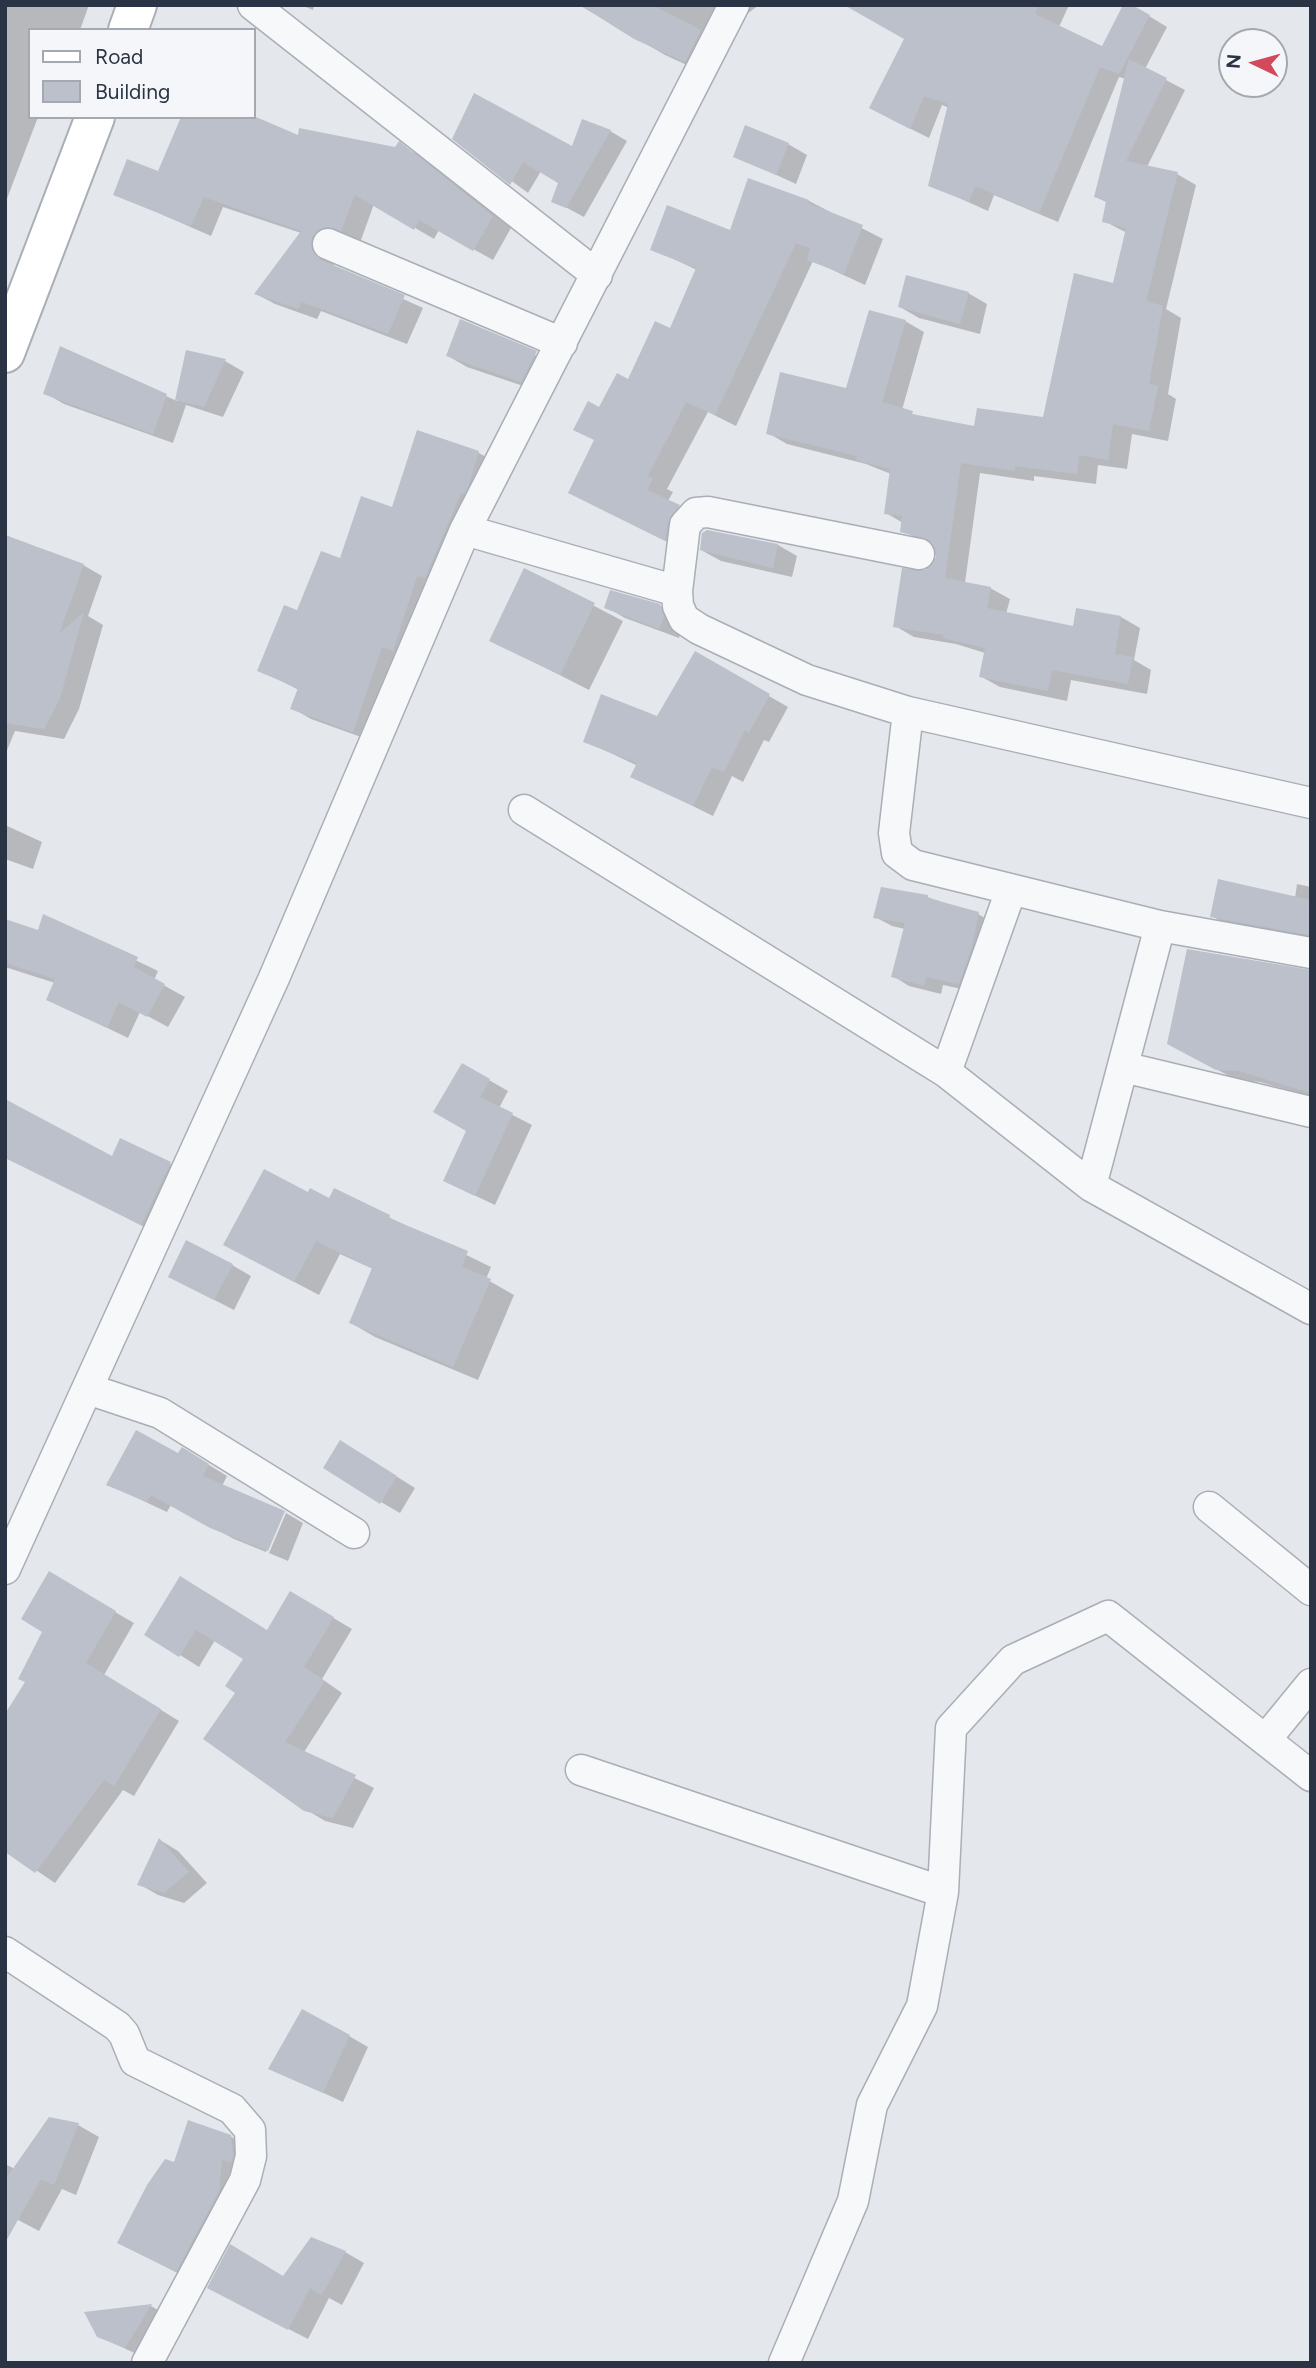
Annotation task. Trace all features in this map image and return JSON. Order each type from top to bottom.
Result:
[{"type":"main road","points":[[129,28],[138,5]]},
{"type":"main road","points":[[5,353],[94,119]]},
{"type":"street","points":[[253,5],[597,275]]},
{"type":"street","points":[[5,1569],[12,1536],[88,1389],[274,978],[465,530],[734,5]]},
{"type":"street","points":[[328,244],[562,343]]},
{"type":"street","points":[[919,554],[708,512],[696,513],[685,525],[677,591],[678,606],[684,619],[699,629],[807,680],[908,712],[1311,803]]},
{"type":"street","points":[[465,530],[677,591]]},
{"type":"street","points":[[908,712],[894,833],[897,853],[913,865],[1160,926],[1311,953]]},
{"type":"street","points":[[524,810],[946,1072],[1091,1186],[1310,1306]]},
{"type":"street","points":[[946,1072],[1011,890]]},
{"type":"street","points":[[1091,1186],[1160,926]]},
{"type":"street","points":[[1123,1067],[1311,1112]]},
{"type":"street","points":[[88,1389],[160,1413],[354,1533]]},
{"type":"street","points":[[1209,1507],[1311,1590]]},
{"type":"street","points":[[784,2363],[853,2201],[872,2105],[922,2006],[943,1892],[951,1728],[1013,1660],[1108,1616],[1311,1776]]},
{"type":"street","points":[[1266,1739],[1311,1684]]},
{"type":"street","points":[[581,1770],[943,1892]]},
{"type":"street","points":[[5,1952],[117,2026],[124,2034],[135,2061],[232,2109],[250,2130],[251,2157],[245,2180],[217,2237],[147,2363]]},
{"type":"building","points":[[580,5],[652,5],[701,30],[685,62],[634,39]]},
{"type":"building","points":[[844,5],[1039,5],[1035,14],[1102,46],[1123,5],[1132,5],[1150,15],[1119,74],[1100,67],[1039,213],[975,186],[969,202],[928,186],[948,104],[924,96],[910,129],[869,108],[904,39]]},
{"type":"building","points":[[1129,59],[1167,78],[1126,161],[1178,172],[1146,301],[1163,306],[1149,384],[1158,386],[1149,431],[1113,424],[1108,460],[1079,455],[1077,474],[1015,466],[1015,471],[961,463],[945,578],[991,587],[987,608],[1073,626],[1076,608],[1121,616],[1115,654],[1133,657],[1128,684],[1052,670],[1048,691],[979,677],[985,648],[943,638],[944,635],[893,627],[902,568],[925,570],[936,557],[930,540],[900,532],[902,516],[884,514],[890,469],[856,460],[857,456],[766,434],[780,372],[846,388],[869,310],[906,320],[882,402],[913,411],[912,414],[974,426],[977,408],[1043,417],[1074,273],[1113,283],[1126,228],[1102,222],[1106,201],[1094,197]]},
{"type":"building","points":[[474,93],[572,146],[582,119],[611,130],[566,208],[551,202],[558,183],[523,162],[510,185],[452,139]]},
{"type":"building","points":[[256,117],[298,135],[299,128],[395,147],[399,141],[493,216],[473,251],[419,220],[414,230],[355,195],[341,231],[327,227],[318,230],[312,238],[311,247],[321,260],[405,295],[388,334],[302,302],[298,309],[254,294],[301,231],[204,197],[191,226],[113,195],[127,159],[158,171],[180,119]]},
{"type":"building","points":[[745,125],[789,143],[776,175],[733,157]]},
{"type":"building","points":[[748,178],[809,200],[808,203],[863,225],[844,274],[807,260],[810,248],[796,243],[715,415],[686,402],[648,476],[653,479],[647,490],[680,505],[668,522],[665,541],[568,493],[594,440],[573,430],[588,401],[599,407],[617,373],[628,379],[655,321],[670,328],[696,268],[650,250],[667,205],[730,230]]},
{"type":"building","points":[[906,275],[969,292],[960,324],[898,307]]},
{"type":"building","points":[[460,319],[537,351],[521,382],[446,356]]},
{"type":"building","points":[[60,346],[167,394],[153,434],[43,394]]},
{"type":"building","points":[[186,350],[226,359],[204,407],[175,400]]},
{"type":"building","points":[[417,430],[479,451],[468,487],[464,494],[461,493],[425,578],[417,576],[393,651],[382,647],[353,732],[290,709],[298,688],[257,671],[284,605],[297,610],[321,551],[340,558],[361,496],[392,507]]},
{"type":"building","points":[[707,530],[778,544],[773,568],[700,550],[702,533]]},
{"type":"building","points":[[5,535],[84,564],[59,634],[84,612],[60,698],[44,729],[5,723]]},
{"type":"building","points":[[524,568],[595,603],[560,675],[489,641]]},
{"type":"building","points":[[610,590],[660,604],[664,617],[659,629],[604,608]]},
{"type":"building","points":[[695,651],[770,694],[749,733],[745,730],[724,772],[712,767],[693,806],[630,777],[637,763],[583,742],[601,694],[657,716]]},
{"type":"building","points":[[1218,879],[1311,900],[1311,935],[1210,917]]},
{"type":"building","points":[[881,887],[928,895],[928,898],[979,912],[971,950],[959,984],[926,977],[924,986],[891,977],[905,923],[873,918]]},
{"type":"building","points":[[43,914],[138,957],[134,967],[165,984],[147,1017],[119,1002],[107,1028],[46,1000],[55,979],[5,963],[5,919],[38,930]]},
{"type":"building","points":[[1187,949],[1311,970],[1311,1093],[1239,1071],[1216,1070],[1167,1044]]},
{"type":"building","points":[[462,1063],[490,1079],[480,1097],[513,1113],[475,1196],[443,1181],[466,1131],[433,1112]]},
{"type":"building","points":[[5,1099],[112,1156],[120,1138],[171,1162],[141,1225],[5,1158]]},
{"type":"building","points":[[264,1169],[308,1192],[310,1188],[329,1198],[334,1188],[390,1215],[389,1218],[468,1251],[462,1267],[491,1279],[453,1367],[349,1323],[372,1268],[316,1241],[294,1282],[223,1245]]},
{"type":"building","points":[[186,1240],[233,1264],[214,1300],[168,1277]]},
{"type":"building","points":[[136,1430],[178,1453],[182,1447],[209,1464],[203,1476],[285,1511],[268,1551],[210,1528],[151,1495],[147,1502],[106,1485]]},
{"type":"building","points":[[340,1440],[397,1476],[380,1504],[323,1468]]},
{"type":"building","points":[[49,1571],[116,1611],[86,1663],[161,1709],[114,1786],[104,1780],[35,1873],[5,1852],[5,1714],[25,1682],[18,1679],[42,1632],[21,1619]]},
{"type":"building","points":[[180,1576],[267,1630],[290,1591],[334,1617],[304,1667],[325,1681],[285,1742],[356,1775],[333,1818],[304,1811],[203,1739],[235,1693],[225,1686],[243,1659],[196,1630],[179,1657],[144,1635]]},
{"type":"building","points":[[159,1838],[189,1872],[164,1893],[137,1885]]},
{"type":"building","points":[[302,2009],[350,2035],[323,2093],[268,2069]]},
{"type":"building","points":[[49,2117],[79,2123],[54,2185],[41,2179],[5,2243],[5,2180]]},
{"type":"building","points":[[188,2120],[231,2135],[233,2154],[232,2162],[222,2160],[219,2191],[176,2272],[117,2243],[147,2185],[165,2159],[174,2162]]},
{"type":"building","points":[[311,2237],[346,2251],[322,2295],[310,2288],[288,2330],[207,2288],[230,2244],[283,2276]]},
{"type":"building","points":[[152,2304],[125,2348],[97,2337],[84,2312]]}]
